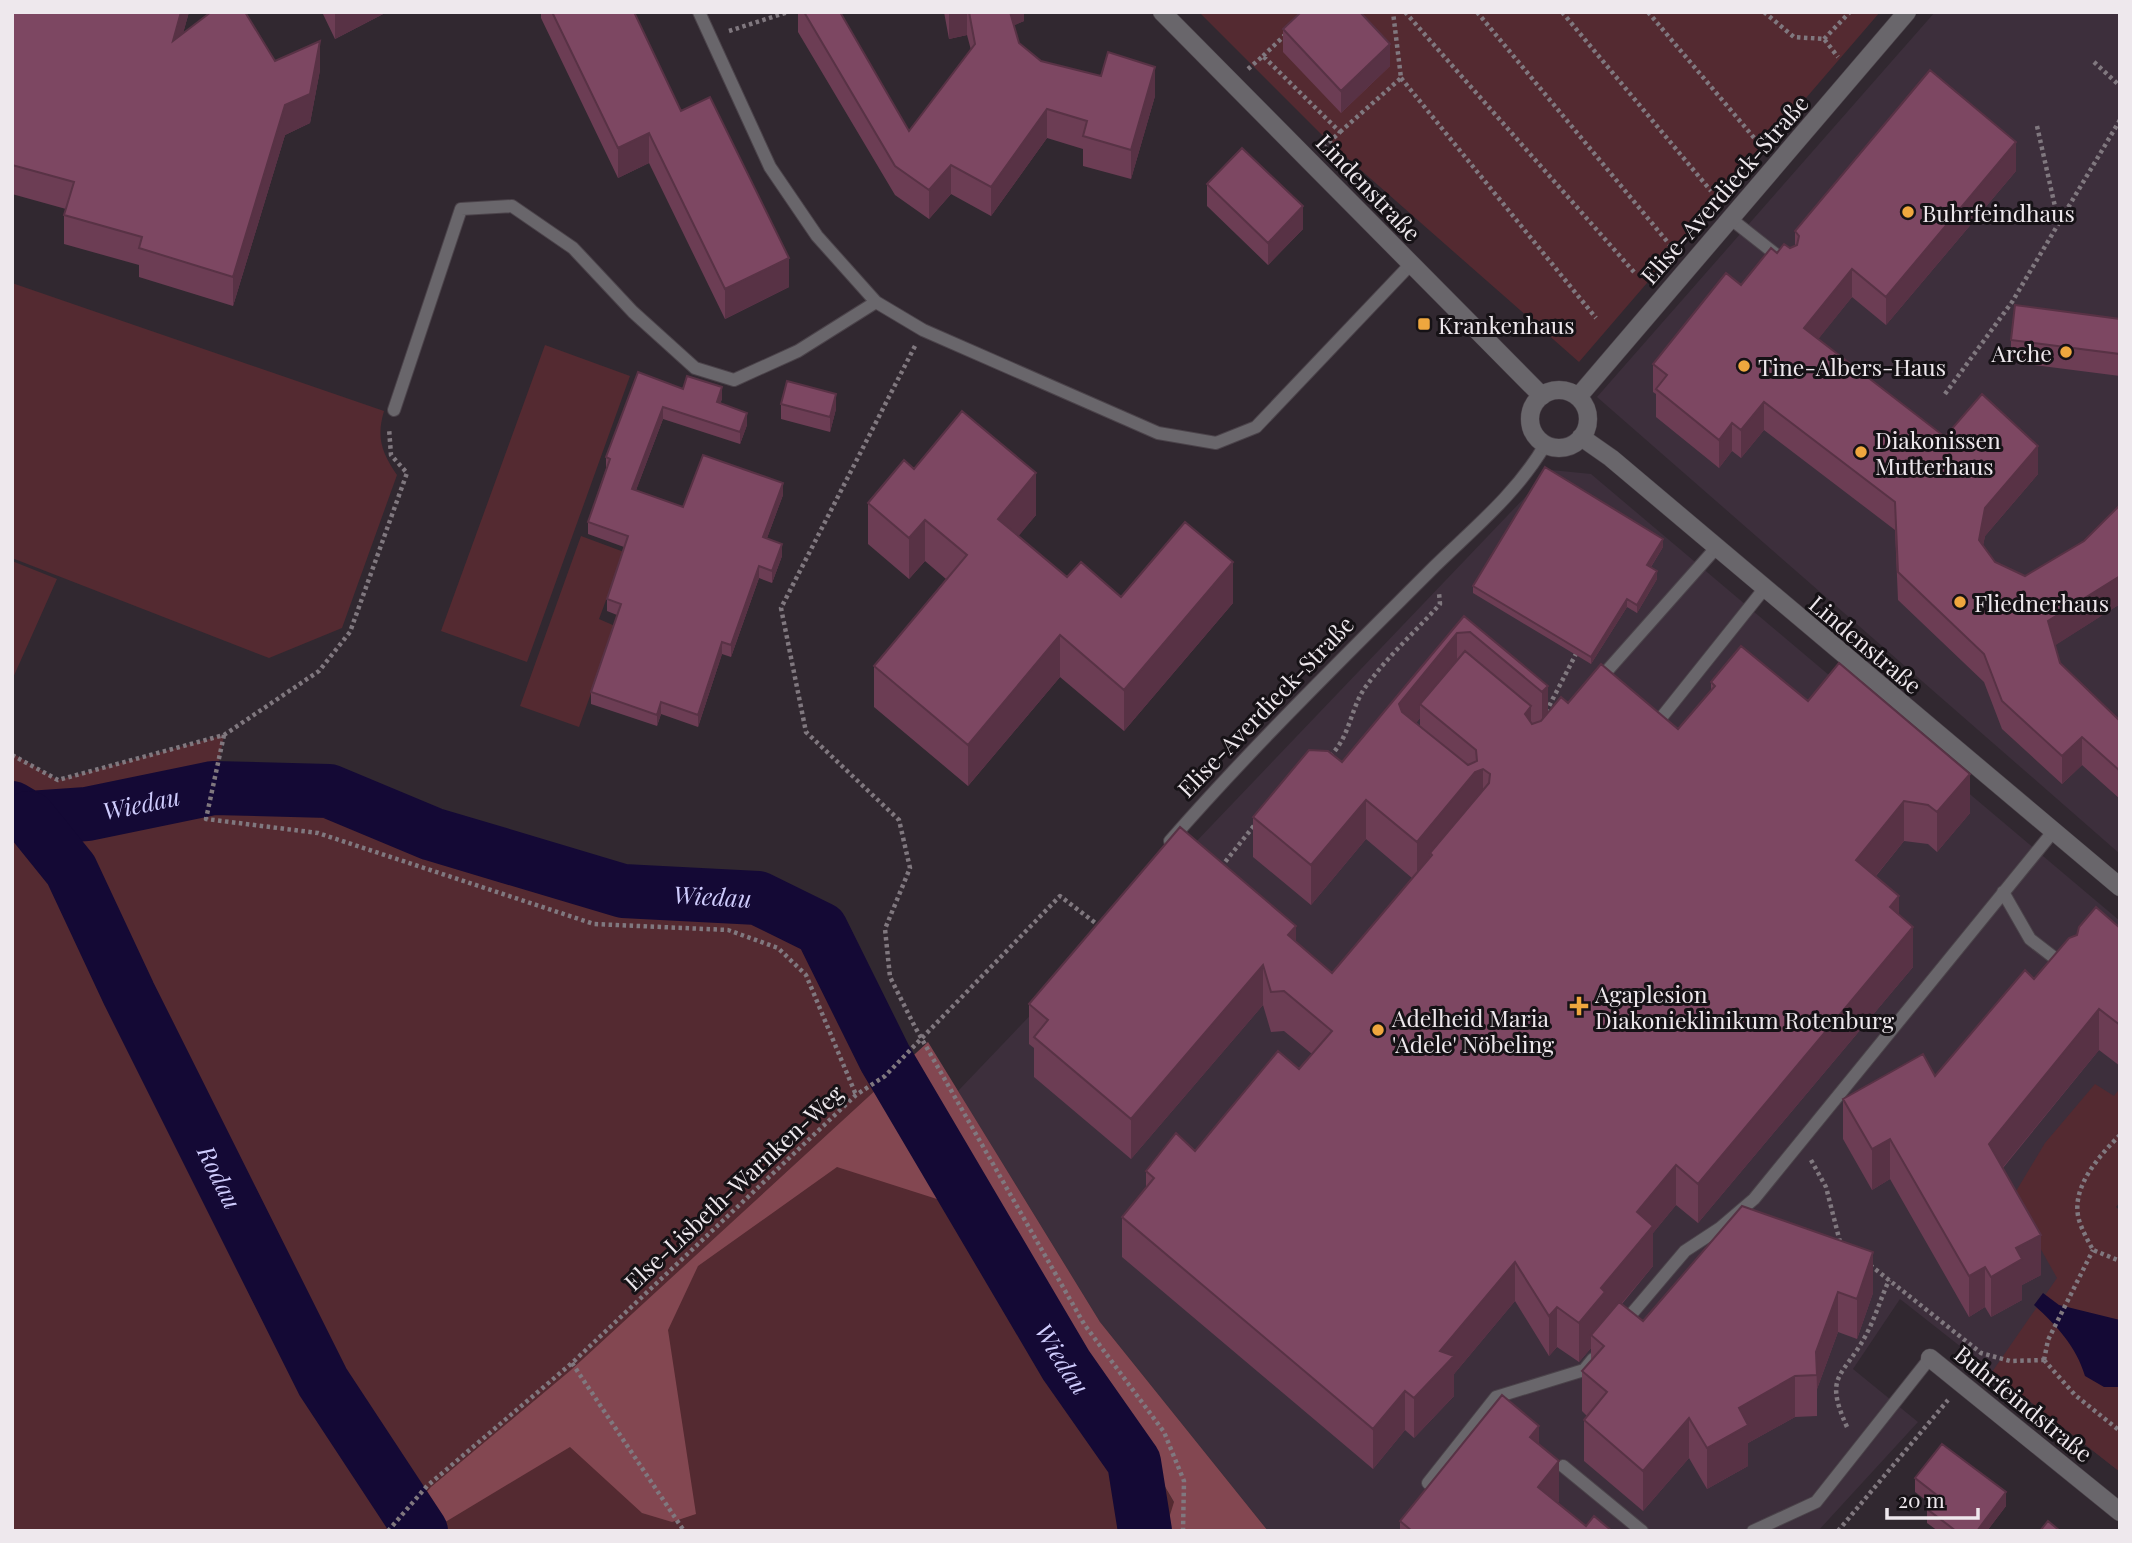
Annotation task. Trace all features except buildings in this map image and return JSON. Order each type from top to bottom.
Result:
[{"type":"street","name":"Lindenstraße","points":[[1162,12],[1542,396]]},
{"type":"street","name":"Elise-Averdieck-Straße","points":[[1578,397],[1907,12]]},
{"type":"street","points":[[1560,390],[1578,397],[1585,407],[1588,420],[1581,437],[1564,448],[1545,445],[1533,433],[1530,417],[1536,402],[1542,396],[1560,390]]},
{"type":"street","name":"Lindenstraße","points":[[1581,437],[1716,548],[2052,834],[2120,887]]},
{"type":"street","name":"Buhrfeindstraße","points":[[1930,1358],[2120,1512]]},
{"type":"lane","points":[[699,12],[770,167],[817,236],[876,302],[923,330],[1158,433],[1216,443],[1256,427],[1410,265]]},
{"type":"lane","points":[[394,410],[461,209],[512,206],[573,248],[633,312],[695,368],[734,380],[798,351],[876,302]]},
{"type":"lane","points":[[1731,219],[1791,267]]},
{"type":"lane","name":"Elise-Averdieck-Straße","points":[[1160,852],[1267,734],[1487,519],[1527,474],[1545,445]]},
{"type":"lane","points":[[1589,692],[1716,548]]},
{"type":"lane","points":[[1653,729],[1764,589]]},
{"type":"lane","points":[[1618,1331],[1685,1251],[1720,1228],[1754,1199],[2052,834]]},
{"type":"lane","points":[[2003,892],[2030,939],[2071,970]]},
{"type":"lane","points":[[1428,1483],[1496,1398],[1584,1370],[1601,1350]]},
{"type":"lane","points":[[1753,1531],[1816,1502],[1930,1358]]},
{"type":"lane","points":[[1563,1466],[1642,1531]]},
{"type":"path","points":[[712,36],[788,12]]},
{"type":"path","points":[[1393,12],[1401,78],[1596,318]]},
{"type":"path","points":[[1405,12],[1634,272]]},
{"type":"path","points":[[1477,12],[1689,267]]},
{"type":"path","points":[[1562,12],[1711,191]]},
{"type":"path","points":[[1648,12],[1777,165]]},
{"type":"path","points":[[1764,12],[1794,37],[1824,39],[1850,12]]},
{"type":"path","points":[[1232,83],[1291,30]]},
{"type":"path","points":[[1824,39],[1852,78]]},
{"type":"path","points":[[1263,55],[1340,132]]},
{"type":"path","points":[[2094,62],[2120,86]]},
{"type":"path","points":[[1309,161],[1401,78]]},
{"type":"path","points":[[1945,394],[2012,302],[2120,120]]},
{"type":"path","points":[[2037,125],[2059,220]]},
{"type":"path","points":[[923,330],[781,608],[806,732],[899,820],[910,868],[885,929],[890,977],[922,1041],[1084,1324],[1164,1432],[1184,1481],[1183,1531]]},
{"type":"path","points":[[12,755],[58,780],[224,735],[319,671],[350,632],[407,473],[391,454],[387,432],[394,410]]},
{"type":"path","points":[[1324,762],[1338,748],[1350,726],[1357,700],[1367,684],[1440,604]]},
{"type":"path","points":[[1545,714],[1579,648]]},
{"type":"path","points":[[224,735],[206,819],[318,833],[594,924],[728,930],[778,948],[806,975],[856,1095]]},
{"type":"path","points":[[1225,876],[1220,868],[1261,816]]},
{"type":"path","name":"Else-Lisbeth-Warnken-Weg","points":[[388,1531],[427,1486],[572,1363],[856,1095],[885,1076],[922,1041],[1059,896],[1098,925]]},
{"type":"path","points":[[2120,1135],[2101,1153],[2077,1206],[2079,1221],[2093,1250],[2120,1261]]},
{"type":"path","points":[[1826,1187],[1840,1242],[1850,1249]]},
{"type":"path","points":[[2044,1360],[2054,1327],[2093,1250]]},
{"type":"path","points":[[1860,1257],[1981,1353],[2010,1362],[2044,1360]]},
{"type":"path","points":[[1857,1450],[1836,1404],[1835,1384],[1844,1364],[1865,1336],[1889,1280]]},
{"type":"path","points":[[2044,1360],[2075,1395],[2120,1431]]},
{"type":"path","points":[[572,1363],[684,1531]]},
{"type":"path","points":[[1838,1531],[1961,1384]]},
{"type":"shaded area","points":[[1199,12],[1880,12],[1579,362],[1329,142]]},
{"type":"shaded area","points":[[1935,12],[2120,12],[2120,854],[1597,397]]},
{"type":"shaded area","points":[[12,283],[384,411],[382,445],[397,475],[342,628],[269,658],[12,558]]},
{"type":"shaded area","points":[[545,345],[630,376],[527,662],[441,631]]},
{"type":"shaded area","name":"Agaplesion Diakonieklinikum Rotenburg","points":[[1551,470],[1591,474],[2120,921],[2120,1202],[2116,1207],[2120,1211],[2120,1472],[1900,1299],[1853,1369],[1918,1422],[1818,1531],[1268,1531],[1100,1322],[958,1091]]},
{"type":"shaded area","points":[[581,536],[624,552],[599,619],[615,626],[579,727],[520,706]]},
{"type":"shaded area","points":[[12,561],[57,579],[12,680]]},
{"type":"shaded area","points":[[224,735],[217,772],[273,768],[335,775],[409,808],[603,869],[663,879],[722,878],[790,890],[834,917],[859,960],[915,1074],[1174,1502],[1199,1531],[12,1531],[12,753],[58,780]]},
{"type":"shaded area","points":[[928,1042],[1100,1322],[1268,1531],[1165,1531],[1174,1502],[1134,1434],[1109,1455],[940,1200],[837,1167],[698,1266],[668,1330],[696,1514],[672,1522],[642,1513],[570,1447],[442,1524],[446,1531],[443,1531],[441,1525],[436,1531],[392,1531],[431,1487],[571,1370]]},
{"type":"shaded area","points":[[2095,1084],[2114,1096],[2120,1088],[2120,1202],[2116,1207],[2120,1211],[2120,1472],[1992,1372],[2057,1278],[2012,1198],[2045,1143]]},
{"type":"shaded area","points":[[2043,1293],[2059,1305],[2120,1320],[2120,1387],[2104,1387],[2085,1376],[2065,1337],[2034,1305]]},
{"type":"waterway","name":"Wiedau","points":[[12,808],[29,818],[87,814],[213,788],[329,791],[432,834],[623,891],[758,898],[821,929],[885,1058],[1066,1365],[1134,1462],[1145,1531]]},
{"type":"waterway","name":"Rodau","points":[[29,818],[71,870],[129,994],[323,1382],[421,1531]]},
{"type":"place","name":"Buhrfeindhaus","points":[[1908,212]]},
{"type":"place","name":"Krankenhaus","points":[[1424,324]]},
{"type":"place","name":"Arche","points":[[2066,352]]},
{"type":"place","name":"Tine-Albers-Haus","points":[[1744,366]]},
{"type":"place","name":"Diakonissen Mutterhaus","points":[[1861,452]]},
{"type":"place","name":"Fliednerhaus","points":[[1960,602]]},
{"type":"place","name":"Agaplesion Diakonieklinikum Rotenburg","points":[[1579,1006]]},
{"type":"place","name":"Adelheid Maria 'Adele' Nöbeling","points":[[1378,1030]]}]
